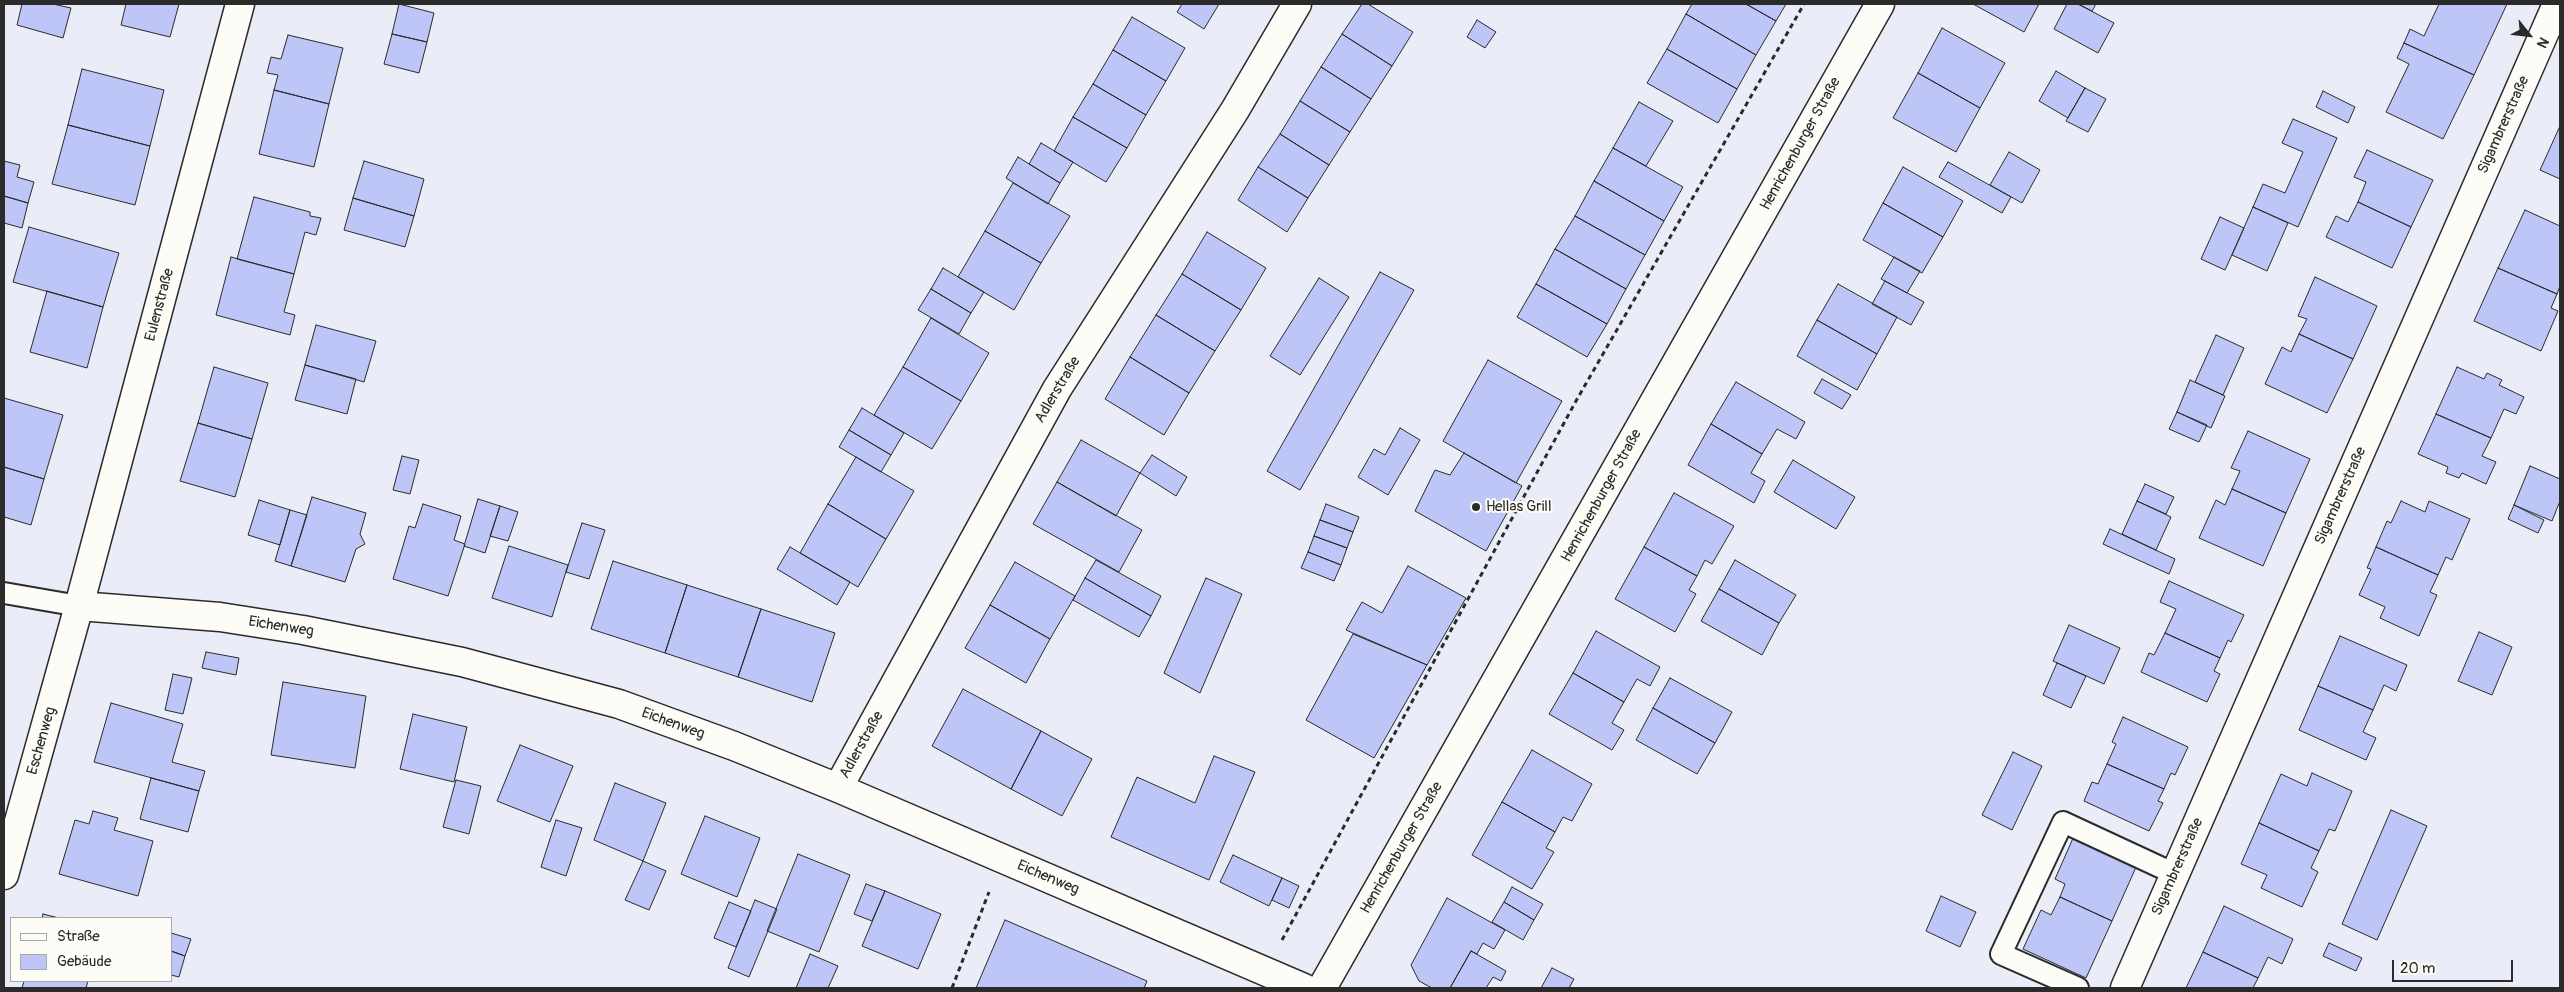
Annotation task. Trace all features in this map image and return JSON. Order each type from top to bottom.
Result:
[{"type":"street","name":"Eulenstraße","points":[[79,606],[240,4]]},
{"type":"street","name":"Adlerstraße","points":[[838,788],[1057,389],[1235,110],[1297,4]]},
{"type":"street","name":"Henrichenburger Straße","points":[[1322,988],[1880,4]]},
{"type":"street","name":"Sigambrerstraße","points":[[2125,988],[2557,4]]},
{"type":"street","name":"Eichenweg","points":[[79,606],[220,617],[303,630],[462,662],[619,704],[734,746],[838,788],[1304,988]]},
{"type":"street","name":"Eschenweg","points":[[4,875],[79,606]]},
{"type":"lane","name":"Eichenweg","points":[[4,593],[79,606]]},
{"type":"lane","points":[[2078,988],[2001,954],[2063,822],[2175,874]]},
{"type":"path","points":[[1262,970],[1283,938],[1576,400],[1804,4]]},
{"type":"path","points":[[952,988],[1002,858]]},
{"type":"building","points":[[22,4],[53,4],[71,8],[63,38],[17,25]]},
{"type":"building","points":[[126,4],[179,4],[170,37],[121,25]]},
{"type":"building","points":[[399,4],[434,13],[427,42],[392,34]]},
{"type":"building","points":[[1182,4],[1219,4],[1204,29],[1177,12]]},
{"type":"building","points":[[1362,4],[1368,4],[1413,32],[1392,66],[1342,34]]},
{"type":"building","points":[[1692,4],[1746,4],[1776,21],[1756,55],[1686,14]]},
{"type":"building","points":[[1746,4],[1786,4],[1776,21]]},
{"type":"building","points":[[1973,4],[2039,4],[2024,32]]},
{"type":"building","points":[[2067,4],[2078,4],[2114,23],[2098,53],[2054,29]]},
{"type":"building","points":[[2078,4],[2096,4],[2092,11]]},
{"type":"building","points":[[2439,4],[2507,4],[2474,75],[2404,43],[2410,29],[2424,36]]},
{"type":"building","points":[[1686,14],[1756,55],[1737,89],[1667,49]]},
{"type":"building","points":[[1132,17],[1185,48],[1166,81],[1113,50]]},
{"type":"building","points":[[1477,20],[1496,32],[1485,48],[1467,37]]},
{"type":"building","points":[[1942,28],[2005,63],[1980,108],[1918,73]]},
{"type":"building","points":[[392,34],[427,42],[419,73],[384,64]]},
{"type":"building","points":[[1342,34],[1392,66],[1371,99],[1321,67]]},
{"type":"building","points":[[288,35],[343,48],[329,104],[274,90],[278,75],[267,73],[271,57],[281,59]]},
{"type":"building","points":[[2404,43],[2474,75],[2443,139],[2386,112],[2409,64],[2397,58]]},
{"type":"building","points":[[1667,49],[1737,89],[1718,123],[1647,83]]},
{"type":"building","points":[[1113,50],[1166,81],[1146,115],[1093,84]]},
{"type":"building","points":[[1321,67],[1371,99],[1350,132],[1300,101]]},
{"type":"building","points":[[82,69],[164,90],[150,146],[68,125]]},
{"type":"building","points":[[2056,71],[2085,88],[2068,118],[2039,101]]},
{"type":"building","points":[[1918,73],[1980,108],[1956,152],[1893,118]]},
{"type":"building","points":[[1093,84],[1146,115],[1127,148],[1073,117]]},
{"type":"building","points":[[2085,88],[2106,99],[2088,132],[2066,121]]},
{"type":"building","points":[[274,90],[329,104],[314,167],[259,154]]},
{"type":"building","points":[[2323,91],[2355,107],[2348,123],[2316,107]]},
{"type":"building","points":[[1300,101],[1350,132],[1329,165],[1280,134]]},
{"type":"building","points":[[1639,102],[1673,121],[1646,166],[1613,148]]},
{"type":"building","points":[[1073,117],[1127,148],[1106,182],[1054,151]]},
{"type":"building","points":[[2293,119],[2337,138],[2298,227],[2253,207],[2263,184],[2285,193],[2303,152],[2282,143]]},
{"type":"building","points":[[68,125],[150,146],[135,205],[52,184]]},
{"type":"building","points":[[2560,126],[2560,179],[2540,170]]},
{"type":"building","points":[[1280,134],[1329,165],[1308,198],[1258,167]]},
{"type":"building","points":[[1041,143],[1073,162],[1060,183],[1029,164]]},
{"type":"building","points":[[1613,148],[1683,187],[1664,221],[1594,181]]},
{"type":"building","points":[[2367,150],[2433,180],[2411,227],[2358,202],[2366,182],[2354,177]]},
{"type":"building","points":[[2009,152],[2040,170],[2022,203],[1990,185]]},
{"type":"building","points":[[1018,157],[1060,183],[1048,204],[1006,178]]},
{"type":"building","points":[[4,161],[20,165],[17,177],[34,182],[28,203],[4,196]]},
{"type":"building","points":[[364,161],[424,179],[414,216],[353,198]]},
{"type":"building","points":[[1948,162],[2011,197],[2002,213],[1939,177]]},
{"type":"building","points":[[1258,167],[1308,198],[1287,232],[1238,200]]},
{"type":"building","points":[[1903,167],[1963,201],[1943,237],[1883,203]]},
{"type":"building","points":[[1594,181],[1664,221],[1645,255],[1575,216]]},
{"type":"building","points":[[1013,183],[1070,216],[1041,263],[985,231]]},
{"type":"building","points":[[4,196],[28,203],[22,228],[4,223]]},
{"type":"building","points":[[254,197],[310,212],[310,216],[321,218],[316,235],[305,232],[294,274],[237,259]]},
{"type":"building","points":[[353,198],[414,216],[405,247],[344,230]]},
{"type":"building","points":[[2358,202],[2411,227],[2392,268],[2326,237],[2336,216],[2348,222]]},
{"type":"building","points":[[1883,203],[1943,237],[1922,273],[1863,240]]},
{"type":"building","points":[[2253,207],[2288,223],[2267,271],[2232,255]]},
{"type":"building","points":[[2525,210],[2560,226],[2560,286],[2557,294],[2498,268]]},
{"type":"building","points":[[1575,216],[1645,255],[1626,289],[1555,249]]},
{"type":"building","points":[[2220,217],[2244,228],[2225,270],[2201,259]]},
{"type":"building","points":[[29,227],[119,253],[103,307],[13,282]]},
{"type":"building","points":[[985,231],[1041,263],[1014,310],[958,277]]},
{"type":"building","points":[[1207,232],[1266,268],[1241,310],[1182,274]]},
{"type":"building","points":[[1555,249],[1626,289],[1607,324],[1536,284]]},
{"type":"building","points":[[231,257],[294,274],[284,312],[295,315],[290,335],[216,315]]},
{"type":"building","points":[[1894,257],[1920,271],[1907,293],[1881,279]]},
{"type":"building","points":[[943,268],[984,292],[971,313],[931,289]]},
{"type":"building","points":[[2498,268],[2557,294],[2551,308],[2558,311],[2541,351],[2474,321]]},
{"type":"building","points":[[1380,272],[1414,290],[1300,490],[1267,471]]},
{"type":"building","points":[[1182,274],[1241,310],[1215,351],[1156,315]]},
{"type":"building","points":[[2315,277],[2377,306],[2353,359],[2299,334],[2307,319],[2298,316]]},
{"type":"building","points":[[1319,278],[1349,297],[1300,375],[1270,356]]},
{"type":"building","points":[[1885,281],[1924,302],[1911,325],[1872,304]]},
{"type":"building","points":[[1536,284],[1607,324],[1587,357],[1517,317]]},
{"type":"building","points":[[1838,284],[1897,317],[1877,354],[1817,320]]},
{"type":"building","points":[[931,289],[971,313],[959,334],[918,310]]},
{"type":"building","points":[[47,291],[103,307],[87,368],[30,352]]},
{"type":"building","points":[[1156,315],[1215,351],[1189,393],[1130,357]]},
{"type":"building","points":[[931,318],[989,353],[961,401],[903,367]]},
{"type":"building","points":[[1817,320],[1877,354],[1857,390],[1797,356]]},
{"type":"building","points":[[316,325],[376,341],[364,382],[305,365]]},
{"type":"building","points":[[2299,334],[2353,359],[2327,413],[2265,384],[2282,347],[2291,352]]},
{"type":"building","points":[[2216,335],[2244,348],[2223,395],[2195,382]]},
{"type":"building","points":[[1130,357],[1189,393],[1164,435],[1105,399]]},
{"type":"building","points":[[1488,360],[1562,401],[1516,483],[1443,441]]},
{"type":"building","points":[[305,365],[356,379],[347,414],[295,400]]},
{"type":"building","points":[[214,367],[268,383],[252,439],[198,423]]},
{"type":"building","points":[[903,367],[961,401],[932,449],[874,415]]},
{"type":"building","points":[[2457,367],[2484,379],[2487,373],[2502,380],[2499,385],[2524,397],[2516,414],[2504,409],[2491,438],[2436,414]]},
{"type":"building","points":[[1822,379],[1851,395],[1842,409],[1814,393]]},
{"type":"building","points":[[2190,380],[2225,396],[2211,428],[2177,412]]},
{"type":"building","points":[[1736,382],[1805,422],[1796,439],[1777,429],[1762,454],[1711,424]]},
{"type":"building","points":[[4,398],[63,415],[44,479],[4,467]]},
{"type":"building","points":[[862,408],[904,433],[891,455],[849,430]]},
{"type":"building","points":[[2177,412],[2207,425],[2199,442],[2169,429]]},
{"type":"building","points":[[2436,414],[2491,438],[2482,456],[2496,462],[2486,484],[2462,473],[2459,478],[2446,473],[2448,467],[2418,454]]},
{"type":"building","points":[[198,423],[252,439],[235,497],[180,481]]},
{"type":"building","points":[[1711,424],[1762,454],[1751,473],[1765,481],[1754,503],[1688,465]]},
{"type":"building","points":[[1400,428],[1420,440],[1388,495],[1358,477],[1374,449],[1385,455]]},
{"type":"building","points":[[849,430],[891,455],[881,472],[839,447]]},
{"type":"building","points":[[2248,431],[2310,459],[2286,513],[2232,489],[2240,471],[2231,468]]},
{"type":"building","points":[[1081,440],[1140,473],[1116,516],[1057,482]]},
{"type":"building","points":[[1464,453],[1522,486],[1486,551],[1415,511],[1435,470],[1450,475]]},
{"type":"building","points":[[1152,455],[1187,477],[1176,496],[1140,473]]},
{"type":"building","points":[[402,456],[419,460],[410,494],[393,490]]},
{"type":"building","points":[[856,457],[914,491],[886,539],[828,504]]},
{"type":"building","points":[[1793,460],[1855,497],[1836,529],[1774,492]]},
{"type":"building","points":[[2530,466],[2560,479],[2560,501],[2552,521],[2514,505]]},
{"type":"building","points":[[4,467],[44,479],[31,525],[4,517]]},
{"type":"building","points":[[1057,482],[1142,530],[1119,572],[1033,524]]},
{"type":"building","points":[[2145,484],[2174,497],[2166,514],[2137,501]]},
{"type":"building","points":[[2232,489],[2286,513],[2263,566],[2199,538],[2216,500],[2225,505]]},
{"type":"building","points":[[1674,493],[1734,526],[1712,564],[1705,560],[1697,576],[1644,547]]},
{"type":"building","points":[[312,497],[366,513],[360,534],[365,544],[356,549],[345,582],[291,566]]},
{"type":"building","points":[[478,499],[500,506],[485,553],[464,546]]},
{"type":"building","points":[[259,500],[290,510],[280,545],[248,535]]},
{"type":"building","points":[[2137,501],[2171,517],[2156,550],[2122,534]]},
{"type":"building","points":[[2401,501],[2425,512],[2429,501],[2470,519],[2452,560],[2446,557],[2438,575],[2376,547],[2387,521],[2391,523]]},
{"type":"building","points":[[423,504],[461,516],[454,540],[465,544],[448,596],[393,579],[409,526],[415,528]]},
{"type":"building","points":[[828,504],[886,539],[858,587],[800,553]]},
{"type":"building","points":[[1326,504],[1359,517],[1353,532],[1320,520]]},
{"type":"building","points":[[2514,505],[2544,520],[2538,533],[2508,519]]},
{"type":"building","points":[[500,506],[518,512],[508,541],[490,536]]},
{"type":"building","points":[[290,510],[307,515],[291,566],[275,561]]},
{"type":"building","points":[[1320,520],[1353,532],[1347,548],[1314,536]]},
{"type":"building","points":[[582,523],[605,530],[589,579],[566,572]]},
{"type":"building","points":[[2110,529],[2175,559],[2169,574],[2103,544]]},
{"type":"building","points":[[1314,536],[1347,548],[1341,565],[1308,552]]},
{"type":"building","points":[[509,546],[568,565],[552,617],[492,598]]},
{"type":"building","points":[[790,547],[850,582],[837,605],[777,569]]},
{"type":"building","points":[[1644,547],[1697,576],[1689,590],[1696,594],[1675,632],[1615,599]]},
{"type":"building","points":[[2376,547],[2438,575],[2430,592],[2437,595],[2419,636],[2380,618],[2385,607],[2359,595],[2371,569],[2367,568]]},
{"type":"building","points":[[1308,552],[1341,565],[1334,581],[1301,568]]},
{"type":"building","points":[[1096,560],[1161,596],[1151,616],[1085,578]]},
{"type":"building","points":[[1735,560],[1796,595],[1779,623],[1719,589]]},
{"type":"building","points":[[613,561],[687,585],[665,653],[591,629]]},
{"type":"building","points":[[1015,562],[1075,596],[1050,639],[990,605]]},
{"type":"building","points":[[1408,566],[1466,598],[1427,665],[1346,630],[1362,602],[1382,613]]},
{"type":"building","points":[[1085,578],[1151,616],[1139,637],[1073,600]]},
{"type":"building","points":[[1206,578],[1242,594],[1200,693],[1164,673]]},
{"type":"building","points":[[2169,581],[2244,615],[2231,642],[2228,640],[2220,658],[2165,633],[2176,609],[2160,602]]},
{"type":"building","points":[[687,585],[761,609],[738,677],[665,653]]},
{"type":"building","points":[[1719,589],[1779,623],[1762,655],[1701,621]]},
{"type":"building","points":[[990,605],[1050,639],[1026,683],[965,648]]},
{"type":"building","points":[[761,609],[835,633],[812,702],[738,677]]},
{"type":"building","points":[[2069,625],[2120,648],[2104,684],[2053,661]]},
{"type":"building","points":[[1596,631],[1660,667],[1650,686],[1637,679],[1624,702],[1573,673]]},
{"type":"building","points":[[2479,632],[2512,647],[2492,695],[2458,681]]},
{"type":"building","points":[[2165,633],[2220,658],[2214,671],[2220,674],[2207,702],[2141,672],[2149,653],[2154,655]]},
{"type":"building","points":[[1353,634],[1427,665],[1374,758],[1306,720]]},
{"type":"building","points":[[2340,636],[2407,665],[2396,691],[2384,685],[2373,710],[2318,686]]},
{"type":"building","points":[[206,652],[239,658],[236,675],[202,668]]},
{"type":"building","points":[[2057,663],[2086,676],[2071,708],[2043,695]]},
{"type":"building","points":[[1573,673],[1624,702],[1612,723],[1624,730],[1612,750],[1549,714]]},
{"type":"building","points":[[173,674],[192,678],[183,714],[165,710]]},
{"type":"building","points":[[1670,678],[1732,712],[1715,743],[1653,708]]},
{"type":"building","points":[[283,682],[366,696],[355,768],[271,755]]},
{"type":"building","points":[[2318,686],[2373,710],[2363,732],[2376,738],[2366,760],[2299,730]]},
{"type":"building","points":[[963,689],[1041,731],[1011,789],[932,746]]},
{"type":"building","points":[[111,703],[183,724],[172,762],[205,771],[199,791],[94,762]]},
{"type":"building","points":[[1653,708],[1715,743],[1697,774],[1636,740]]},
{"type":"building","points":[[413,714],[467,727],[454,782],[400,769]]},
{"type":"building","points":[[2123,717],[2188,747],[2175,775],[2171,773],[2164,789],[2107,764],[2116,744],[2112,742]]},
{"type":"building","points":[[1041,731],[1092,759],[1062,816],[1011,789]]},
{"type":"building","points":[[520,745],[573,766],[550,822],[497,801]]},
{"type":"building","points":[[1532,750],[1592,784],[1572,821],[1563,817],[1555,832],[1502,802]]},
{"type":"building","points":[[2013,752],[2042,766],[2012,830],[1982,815]]},
{"type":"building","points":[[1214,756],[1255,772],[1209,880],[1111,837],[1137,777],[1195,803]]},
{"type":"building","points":[[2107,764],[2164,789],[2158,801],[2163,803],[2149,831],[2084,801],[2092,782],[2098,784]]},
{"type":"building","points":[[2312,773],[2352,791],[2335,831],[2329,829],[2319,851],[2259,823],[2281,774],[2307,786]]},
{"type":"building","points":[[151,778],[199,791],[188,832],[140,819]]},
{"type":"building","points":[[456,780],[481,786],[469,834],[443,827]]},
{"type":"building","points":[[615,783],[666,803],[643,861],[594,840]]},
{"type":"building","points":[[1502,802],[1555,832],[1546,848],[1554,852],[1532,889],[1472,855]]},
{"type":"building","points":[[2391,810],[2427,826],[2377,940],[2342,924]]},
{"type":"building","points":[[93,811],[118,818],[114,830],[153,841],[138,896],[59,874],[75,820],[89,824]]},
{"type":"building","points":[[705,816],[760,838],[737,897],[681,874]]},
{"type":"building","points":[[556,820],[582,828],[566,876],[541,867]]},
{"type":"building","points":[[2259,823],[2319,851],[2311,868],[2318,872],[2302,907],[2261,888],[2267,875],[2241,864]]},
{"type":"building","points":[[2074,836],[2137,865],[2112,921],[2060,897],[2065,884],[2055,879]]},
{"type":"building","points":[[798,854],[850,875],[819,952],[767,931]]},
{"type":"building","points":[[1233,855],[1282,878],[1269,906],[1220,882]]},
{"type":"building","points":[[643,861],[666,871],[649,910],[625,900]]},
{"type":"building","points":[[1282,878],[1299,886],[1289,908],[1272,900]]},
{"type":"building","points":[[866,884],[885,891],[872,921],[854,914]]},
{"type":"building","points":[[1512,887],[1543,904],[1534,920],[1504,902]]},
{"type":"building","points":[[885,891],[941,914],[918,969],[862,946]]},
{"type":"building","points":[[1941,896],[1976,912],[1960,947],[1926,931]]},
{"type":"building","points":[[2060,897],[2112,921],[2086,978],[2023,949],[2041,910],[2051,915]]},
{"type":"building","points":[[1447,898],[1505,930],[1494,949],[1483,943],[1477,954],[1471,951],[1450,988],[1432,988],[1419,981],[1411,965]]},
{"type":"building","points":[[755,900],[777,909],[749,977],[728,968]]},
{"type":"building","points":[[729,902],[751,911],[736,947],[714,938]]},
{"type":"building","points":[[1504,902],[1534,920],[1523,940],[1492,922]]},
{"type":"building","points":[[2224,906],[2293,939],[2282,964],[2268,957],[2258,978],[2203,952]]},
{"type":"building","points":[[43,914],[55,917],[42,917]]},
{"type":"building","points":[[1005,920],[1147,981],[1144,988],[976,988]]},
{"type":"building","points":[[172,933],[191,939],[185,956],[172,951]]},
{"type":"building","points":[[2329,943],[2362,958],[2356,971],[2323,956]]},
{"type":"building","points":[[172,951],[185,956],[179,977],[172,975]]},
{"type":"building","points":[[1471,951],[1506,971],[1501,981],[1493,977],[1486,988],[1450,988]]},
{"type":"building","points":[[2203,952],[2258,978],[2253,988],[2186,988]]},
{"type":"building","points":[[810,954],[838,966],[828,988],[796,988]]},
{"type":"building","points":[[1552,968],[1574,979],[1569,988],[1541,988]]},
{"type":"building","points":[[24,982],[88,982],[86,988],[22,988]]},
{"type":"place","name":"Hellas Grill","points":[[1476,507]]}]
